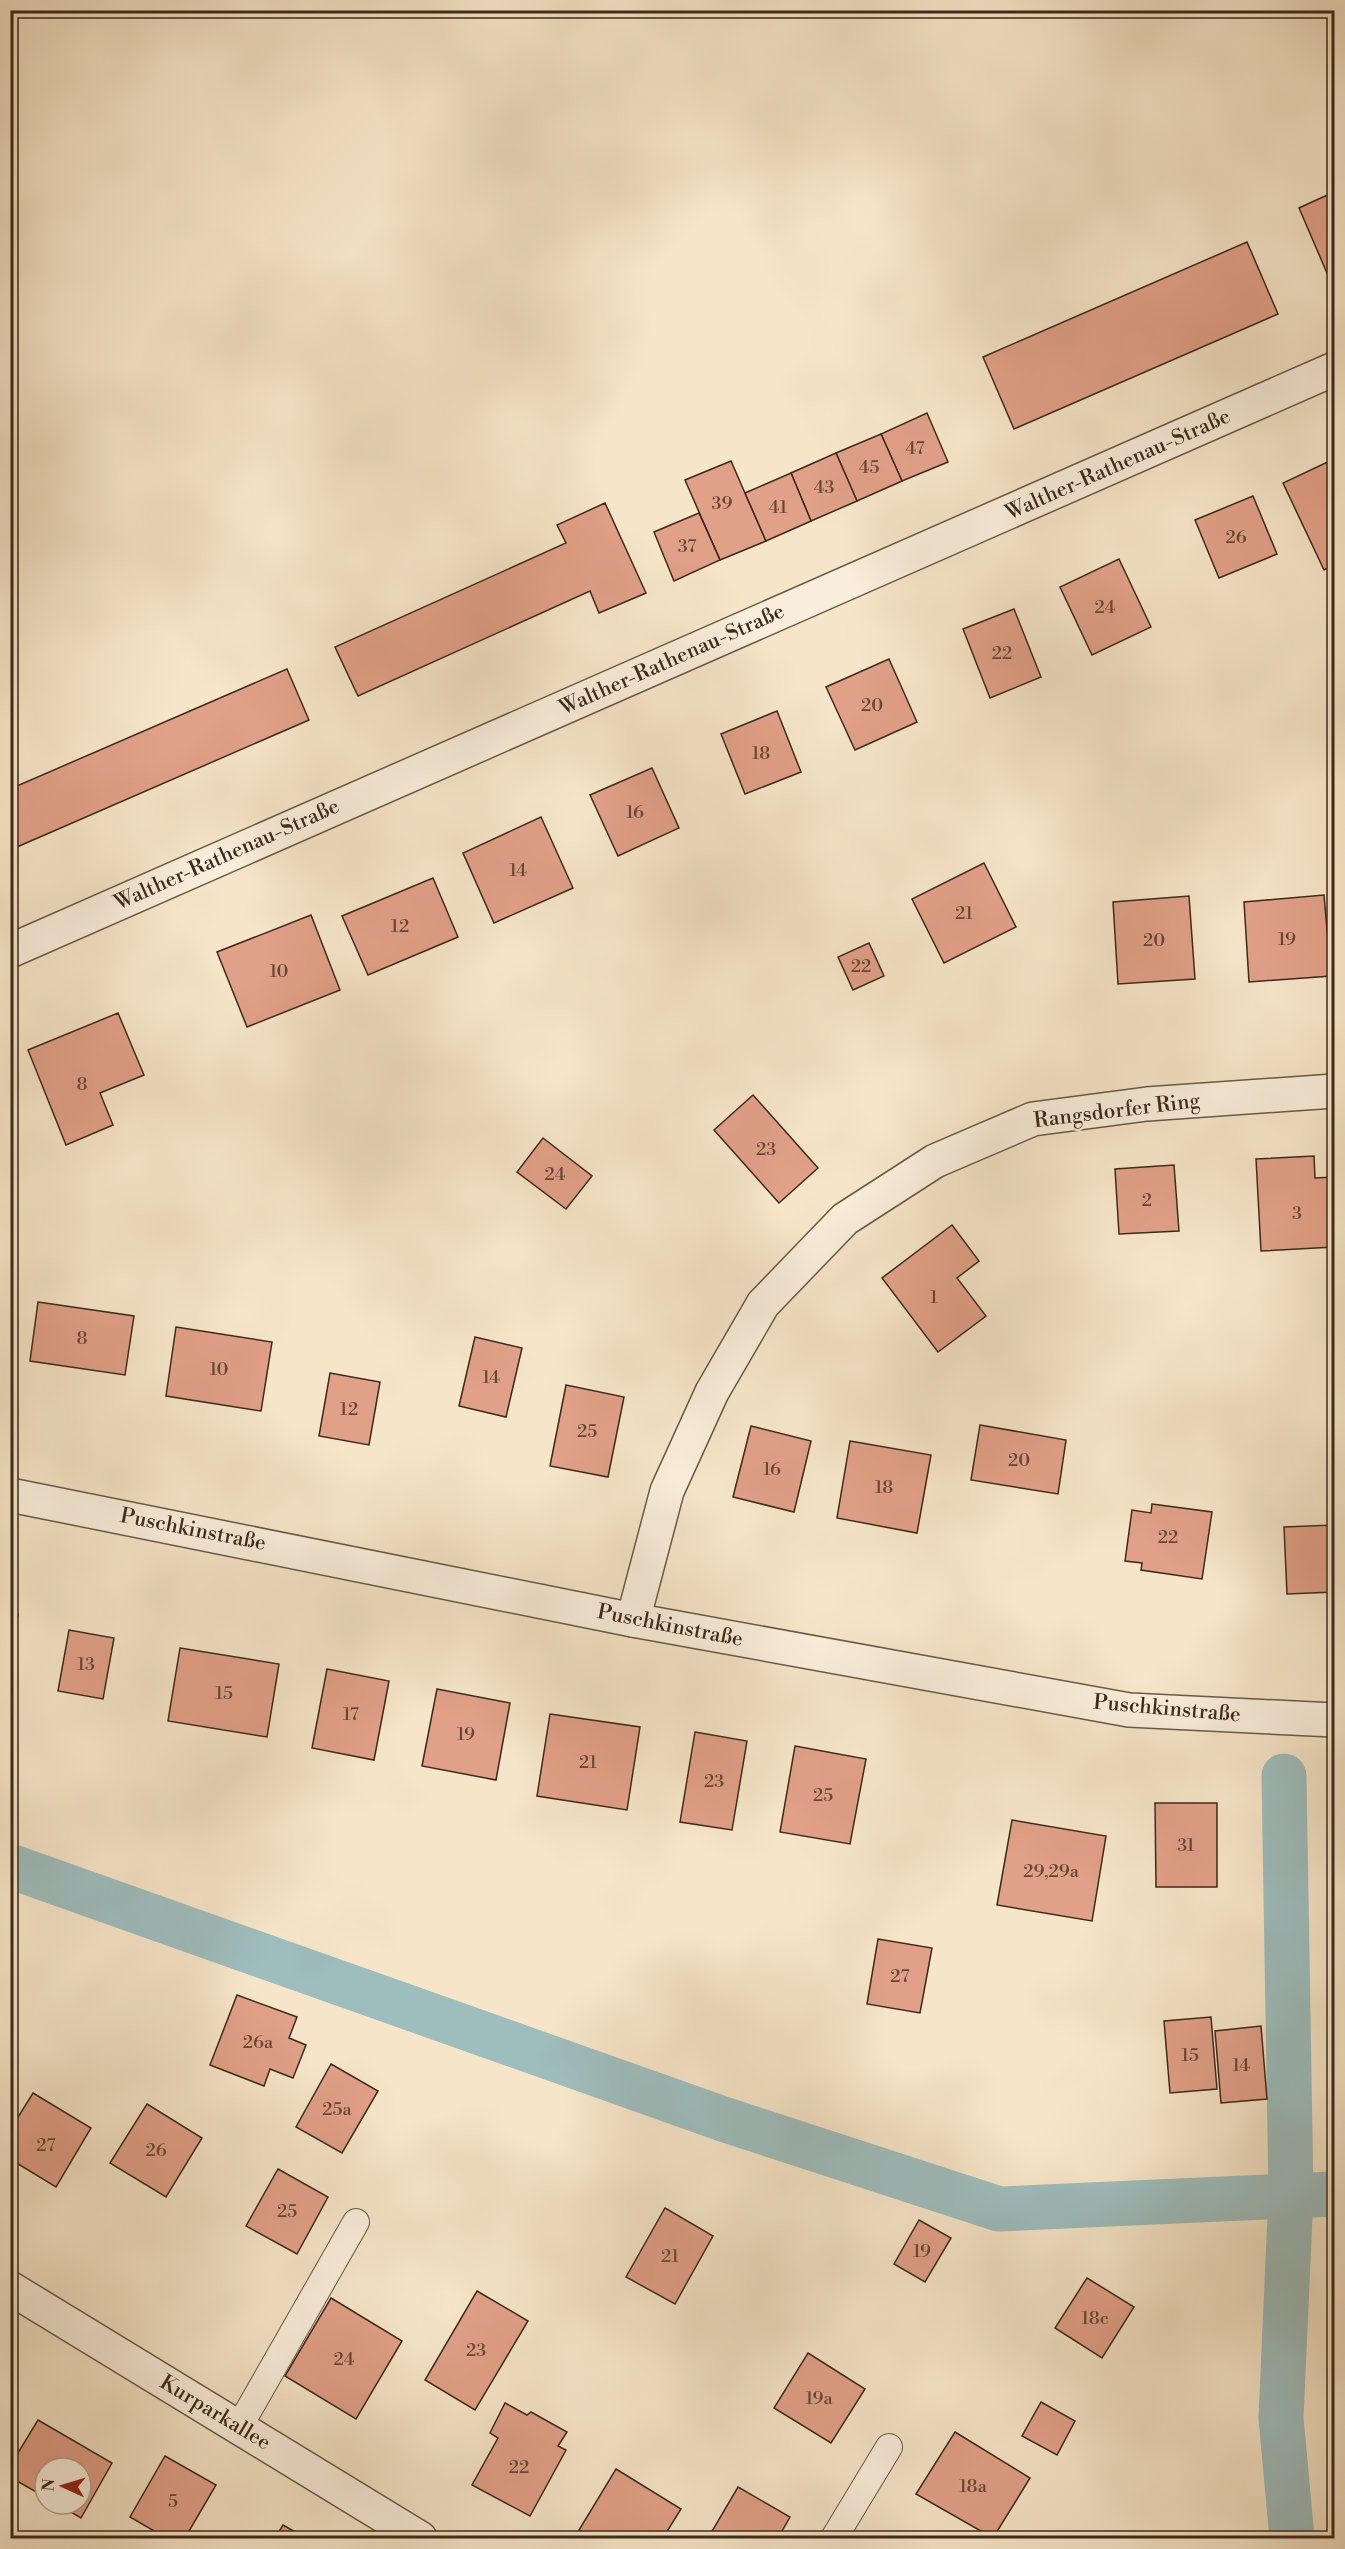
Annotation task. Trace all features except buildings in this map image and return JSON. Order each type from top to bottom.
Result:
[{"type":"street","name":"Walther-Rathenau-Straße","points":[[10,951],[1335,369]]},
{"type":"street","name":"Rangsdorfer Ring","points":[[633,1620],[667,1491],[712,1392],[764,1305],[845,1219],[935,1161],[1033,1119],[1147,1104],[1335,1091]]},
{"type":"street","name":"Puschkinstraße","points":[[10,1495],[633,1620],[1130,1710],[1335,1720]]},
{"type":"street","name":"Kurparkallee","points":[[10,2288],[420,2538]]},
{"type":"lane","points":[[239,2427],[356,2222]]},
{"type":"lane","points":[[834,2538],[889,2448]]},
{"type":"waterway","points":[[1284,1776],[1291,2194],[1281,2418],[1292,2538]]},
{"type":"waterway","points":[[10,1866],[723,2119],[999,2209],[1334,2194]]}]
